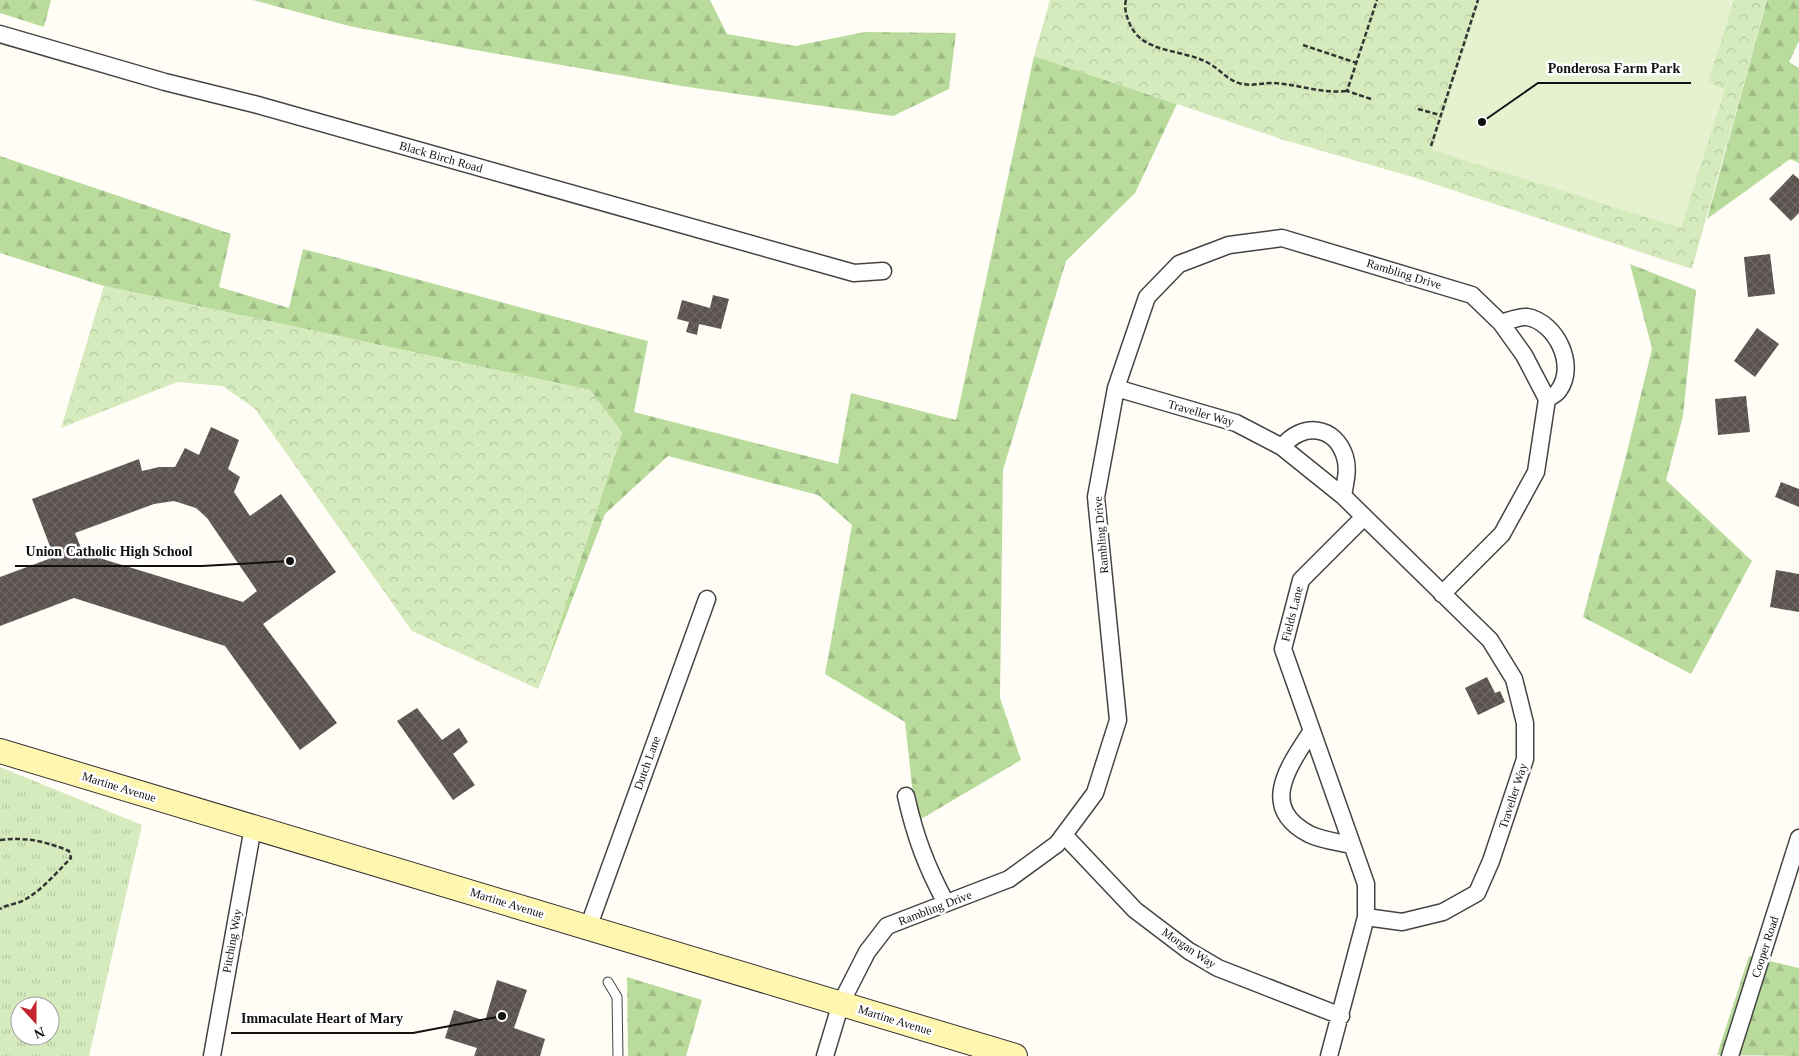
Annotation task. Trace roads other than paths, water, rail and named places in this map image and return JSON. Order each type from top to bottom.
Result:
[{"type":"main road","name":"Martine Avenue","points":[[0,751],[1015,1056]]},
{"type":"street","name":"Black Birch Road","points":[[0,34],[165,82],[264,107],[854,273],[883,271]]},
{"type":"street","name":"Rambling Drive","points":[[825,1056],[840,1003],[867,952],[887,926],[1009,879],[1065,836],[1095,794],[1118,720],[1096,497],[1116,388],[1147,298],[1178,264],[1229,245],[1282,238],[1472,295],[1501,323],[1524,355],[1546,400]]},
{"type":"street","points":[[1442,594],[1502,534],[1536,472],[1546,400],[1559,390],[1566,366],[1560,341],[1543,322],[1525,316],[1501,323]]},
{"type":"street","name":"Traveller Way","points":[[1116,388],[1236,423],[1282,447],[1343,496],[1363,518],[1490,640],[1514,679],[1525,723],[1525,759],[1492,861],[1477,893],[1443,912],[1402,922],[1366,917]]},
{"type":"street","points":[[1282,447],[1290,438],[1301,431],[1326,432],[1336,442],[1345,456],[1347,472],[1343,496]]},
{"type":"street","name":"Fields Lane","points":[[1329,1056],[1366,917],[1366,884],[1283,649],[1301,580],[1363,518]]},
{"type":"street","name":"Dutch Lane","points":[[588,928],[706,599]]},
{"type":"street","points":[[1311,732],[1286,771],[1281,785],[1284,805],[1289,820],[1310,835],[1351,845]]},
{"type":"street","points":[[906,796],[926,866],[946,903]]},
{"type":"street","name":"Pitching Way","points":[[212,1056],[253,827]]},
{"type":"street","name":"Morgan Way","points":[[1065,836],[1135,910],[1189,951],[1218,968],[1341,1016]]},
{"type":"street","name":"Cooper Road","points":[[1730,1056],[1799,838]]},
{"type":"lane","points":[[608,982],[617,997],[618,1056]]},
{"type":"place","name":"Ponderosa Farm Park","points":[[1482,122]]},
{"type":"place","name":"Union Catholic High School","points":[[290,561]]},
{"type":"place","name":"Immaculate Heart of Mary","points":[[502,1016]]}]
